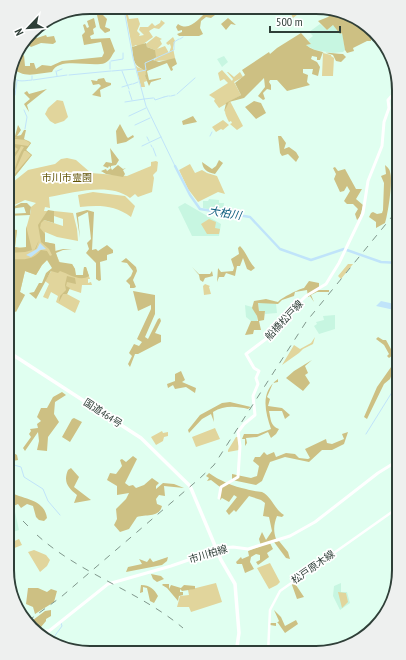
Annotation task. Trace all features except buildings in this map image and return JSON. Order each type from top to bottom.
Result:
[{"type":"highway","name":"国道464号","points":[[14,356],[141,438],[191,487],[217,550],[236,586],[239,631],[237,646]]},
{"type":"main road","name":"船橋松戸線","points":[[219,498],[222,486],[238,477],[240,446],[238,432],[244,424],[255,415],[253,396],[258,384],[256,378],[259,371],[254,368],[246,354],[269,336],[284,317],[306,296],[326,284],[339,263],[362,213],[368,181],[382,144],[384,122],[389,108],[388,100],[392,96]]},
{"type":"main road","name":"市川柏線","points":[[45,631],[49,631],[106,585],[169,567],[217,550],[230,547],[248,549],[293,535],[315,522],[378,473],[392,464]]},
{"type":"main road","name":"松戸原木線","points":[[268,646],[270,610],[280,591],[392,512]]},
{"type":"shaded area","points":[[205,14],[215,15],[211,18],[206,17],[201,21],[200,28],[203,34],[199,36],[179,36],[177,34],[182,32],[182,30],[178,31],[176,27],[178,24],[187,26],[195,22]]},
{"type":"shaded area","points":[[97,15],[103,15],[107,19],[105,27],[110,29],[110,31],[105,33],[100,28]]},
{"type":"shaded area","points":[[329,16],[336,17],[354,24],[370,36],[371,41],[367,41],[353,48],[354,51],[347,53],[345,50],[342,33],[340,34],[333,25],[327,30],[318,21]]},
{"type":"shaded area","points":[[94,18],[96,27],[93,29],[94,34],[90,36],[91,39],[110,38],[115,51],[107,62],[99,64],[68,63],[56,67],[52,72],[30,75],[20,73],[16,70],[24,55],[25,66],[30,66],[30,63],[34,63],[36,69],[42,65],[51,66],[62,61],[102,57],[104,53],[101,42],[84,45],[82,35],[85,32],[83,25],[85,24],[87,28],[89,27],[87,21]]},
{"type":"shaded area","points":[[228,18],[236,25],[231,24],[226,30],[221,24]]},
{"type":"shaded area","points":[[320,24],[327,30],[333,25],[342,32],[345,50],[343,52],[333,53],[315,50],[306,45],[311,44],[308,40],[313,36],[309,32]]},
{"type":"shaded area","points":[[301,33],[311,44],[306,45],[310,48],[324,52],[343,54],[346,57],[341,62],[336,61],[333,55],[323,52],[320,60],[317,60],[317,57],[312,56],[311,59],[317,62],[320,67],[318,76],[312,74],[313,69],[303,69],[303,73],[308,75],[307,82],[310,85],[287,91],[277,80],[270,80],[271,90],[267,89],[263,93],[265,99],[263,100],[258,96],[265,87],[264,78],[244,98],[229,102],[224,112],[226,103],[241,95],[235,83],[245,75],[242,70],[269,52],[270,54]]},
{"type":"shaded area","points":[[54,36],[56,42],[53,44],[48,44],[48,37]]},
{"type":"shaded area","points":[[146,43],[147,47],[155,50],[156,57],[153,60],[159,62],[175,58],[177,64],[172,67],[173,70],[171,71],[167,63],[147,71],[149,80],[161,78],[151,82],[149,86],[145,76],[146,71],[136,65],[132,47]]},
{"type":"shaded area","points":[[224,56],[228,62],[222,67],[217,59]]},
{"type":"shaded area","points":[[104,78],[106,82],[111,83],[111,85],[100,90],[101,97],[92,95],[101,86],[99,84],[93,85],[91,80],[97,81],[98,79]]},
{"type":"shaded area","points":[[47,89],[27,105],[29,112],[24,104],[30,99],[24,93],[27,91],[29,94]]},
{"type":"shaded area","points":[[254,101],[261,103],[266,113],[256,119],[245,107]]},
{"type":"shaded area","points":[[193,116],[197,122],[183,125],[182,121]]},
{"type":"shaded area","points":[[120,124],[128,138],[133,135],[134,137],[126,142],[117,144],[116,131]]},
{"type":"shaded area","points":[[18,125],[21,130],[17,136],[21,135],[24,130],[26,130],[24,139],[31,143],[26,150],[32,155],[14,178],[14,175],[31,155],[24,151],[14,174],[19,156],[24,147],[21,146],[14,158],[14,154],[18,149],[14,147],[14,144],[28,146],[30,143],[25,140],[14,139],[14,137],[17,138],[14,136]]},
{"type":"shaded area","points":[[278,136],[281,136],[286,143],[284,149],[289,147],[296,152],[299,157],[296,162],[288,154],[282,156],[280,153]]},
{"type":"shaded area","points":[[110,148],[119,160],[116,165],[111,166],[111,168],[109,166],[108,168],[103,166],[106,162],[112,163]]},
{"type":"shaded area","points":[[219,160],[223,163],[215,174],[204,169],[202,162],[212,169],[216,166]]},
{"type":"shaded area","points":[[118,165],[123,169],[126,168],[123,170],[125,174],[123,177],[106,174],[101,171],[106,169],[107,171],[111,168],[112,170]]},
{"type":"shaded area","points":[[385,165],[390,170],[391,176],[389,205],[385,223],[376,228],[376,222],[369,217],[373,212],[377,214],[382,213],[383,210],[384,183],[381,176],[386,174]]},
{"type":"shaded area","points":[[335,167],[338,171],[345,169],[356,189],[362,189],[356,199],[363,205],[360,217],[357,220],[355,214],[358,209],[353,204],[347,204],[344,201],[350,191],[347,186],[344,191],[340,192],[334,179],[336,174],[333,168]]},
{"type":"shaded area","points":[[209,199],[219,200],[219,203],[224,203],[223,212],[203,208],[203,201],[208,201]]},
{"type":"shaded area","points":[[21,203],[27,203],[31,207],[30,215],[14,216],[14,214],[26,213],[24,207],[14,208],[14,206]]},
{"type":"shaded area","points":[[185,203],[221,224],[219,236],[192,236],[178,207]]},
{"type":"shaded area","points":[[48,210],[54,211],[54,223],[44,220],[41,223],[40,228],[45,234],[45,242],[55,244],[55,251],[63,249],[72,250],[63,250],[56,253],[59,262],[72,264],[76,275],[83,275],[84,267],[86,267],[89,276],[86,278],[78,278],[60,271],[58,273],[51,271],[36,299],[29,293],[34,292],[39,283],[42,283],[46,273],[52,268],[47,260],[36,275],[25,271],[20,292],[25,295],[16,312],[14,311],[14,259],[30,258],[38,254],[41,250],[47,251],[50,256],[52,255],[49,249],[41,242],[38,225]]},
{"type":"shaded area","points":[[87,210],[94,212],[92,250],[96,249],[98,251],[107,245],[113,250],[113,253],[107,255],[107,260],[100,262],[101,280],[99,281],[96,279],[96,263],[86,253],[89,249],[87,243],[91,239],[88,212],[78,217],[80,238],[76,213]]},
{"type":"shaded area","points":[[26,226],[32,250],[35,249],[39,240],[36,249],[25,252],[14,253],[14,230],[17,230],[15,247],[26,247]]},
{"type":"shaded area","points":[[240,246],[255,268],[251,271],[247,269],[243,258],[240,266],[237,266],[235,276],[226,273],[224,277],[219,277],[217,282],[218,268],[221,272],[233,271],[234,268],[231,259],[239,254],[238,248]]},
{"type":"shaded area","points":[[126,258],[136,267],[137,271],[133,280],[136,287],[134,288],[130,288],[130,285],[126,281],[131,276],[133,271],[127,263],[121,262]]},
{"type":"shaded area","points":[[192,267],[199,274],[210,274],[212,271],[213,276],[205,278],[203,282],[200,280],[199,275]]},
{"type":"shaded area","points":[[67,276],[75,278],[76,284],[67,282],[66,286],[70,288],[67,294],[63,294],[59,302],[60,296],[66,290],[65,285]]},
{"type":"shaded area","points":[[309,281],[319,283],[319,290],[329,290],[329,292],[317,292],[311,295],[314,302],[310,296],[308,297],[307,290],[295,292],[294,296],[282,300],[278,304],[258,303],[259,311],[265,311],[264,320],[259,321],[261,330],[254,330],[253,334],[245,335],[251,321],[258,321],[252,308],[254,301],[266,299],[278,302],[290,294],[304,288]]},
{"type":"shaded area","points":[[133,291],[155,295],[155,314],[145,337],[148,339],[158,319],[160,318],[161,321],[155,333],[161,335],[161,342],[138,354],[135,354],[130,367],[128,364],[132,356],[129,353],[134,344],[139,346],[142,342],[137,339],[151,309],[151,305],[138,311]]},
{"type":"shaded area","points":[[262,302],[276,304],[277,313],[265,314],[265,311],[259,311],[258,303]]},
{"type":"shaded area","points":[[245,305],[252,307],[257,316],[257,322],[251,321],[246,317]]},
{"type":"shaded area","points":[[335,315],[335,329],[319,334],[314,326],[317,324],[316,322],[324,320],[323,316]]},
{"type":"shaded area","points":[[378,337],[386,340],[392,351],[392,356],[389,358],[387,356],[389,354],[384,345],[376,339]]},
{"type":"shaded area","points":[[312,360],[305,366],[308,373],[305,375],[310,383],[303,391],[286,378],[294,371]]},
{"type":"shaded area","points":[[392,366],[392,374],[390,379],[384,384],[367,419],[364,417],[377,387]]},
{"type":"shaded area","points":[[181,371],[185,380],[182,382],[196,388],[195,393],[186,387],[175,389],[173,385],[168,388],[167,384],[175,381],[175,374]]},
{"type":"shaded area","points":[[273,384],[267,397],[270,399],[268,406],[282,408],[290,415],[285,419],[282,411],[269,411],[272,424],[279,429],[276,434],[271,438],[268,432],[257,437],[246,438],[247,443],[245,446],[245,439],[242,439],[244,434],[258,434],[271,429],[266,409],[266,396],[268,390]]},
{"type":"shaded area","points":[[62,392],[66,395],[55,402],[54,414],[59,422],[48,437],[47,451],[37,450],[39,441],[38,432],[25,451],[23,448],[31,437],[29,434],[31,431],[30,429],[38,428],[37,424],[41,421],[37,417],[41,408],[47,408],[53,397]]},
{"type":"shaded area","points":[[230,402],[251,407],[248,409],[239,407],[221,408],[213,412],[214,422],[211,414],[202,419],[189,433],[188,430],[200,415],[222,403]]},
{"type":"shaded area","points":[[74,418],[82,422],[70,442],[62,437]]},
{"type":"shaded area","points":[[348,432],[344,444],[332,450],[322,450],[309,462],[285,457],[270,462],[262,481],[256,485],[232,480],[232,474],[251,478],[257,476],[259,466],[253,461],[255,457],[260,457],[264,452],[267,455],[274,452],[276,457],[286,453],[295,454],[299,458],[308,459],[310,458],[305,449],[326,439],[327,443],[332,444],[344,439],[342,434]]},
{"type":"shaded area","points":[[14,453],[17,455],[18,460],[14,461]]},
{"type":"shaded area","points":[[133,456],[137,459],[125,483],[129,486],[133,485],[136,488],[144,485],[152,478],[159,483],[156,486],[156,489],[163,483],[174,484],[184,488],[164,486],[165,496],[159,495],[156,499],[157,504],[162,506],[160,510],[152,515],[137,517],[129,529],[120,532],[114,525],[117,519],[116,509],[126,499],[129,493],[117,495],[117,486],[107,480],[110,473],[116,474],[122,466],[120,460],[122,459],[126,462]]},
{"type":"shaded area","points":[[71,468],[79,477],[74,487],[91,500],[74,503],[77,495],[71,490],[66,481],[68,470]]},
{"type":"shaded area","points":[[209,473],[232,485],[262,492],[284,515],[282,517],[277,516],[274,527],[276,539],[270,543],[273,549],[267,553],[269,557],[258,565],[256,562],[260,560],[260,555],[256,554],[251,557],[250,562],[254,569],[245,573],[242,564],[237,564],[236,562],[241,557],[242,559],[249,556],[248,551],[261,546],[259,539],[262,532],[266,540],[272,531],[269,517],[263,516],[265,503],[249,496],[236,512],[234,510],[229,515],[226,511],[237,497],[234,495],[229,502],[222,498],[220,500],[220,487],[211,480],[207,481],[209,478],[206,476]]},
{"type":"shaded area","points":[[14,494],[31,500],[41,506],[45,511],[47,518],[44,521],[39,520],[36,517],[33,506],[27,504],[21,508],[18,504],[14,506]]},
{"type":"shaded area","points":[[14,512],[19,530],[14,532]]},
{"type":"shaded area","points":[[279,541],[288,552],[290,559],[286,558],[274,542]]},
{"type":"shaded area","points":[[168,557],[167,561],[162,565],[126,572],[128,567],[142,564],[139,559],[147,562],[150,558],[153,562]]},
{"type":"shaded area","points":[[151,574],[161,576],[164,579],[157,582],[153,579]]},
{"type":"shaded area","points":[[294,582],[304,597],[297,599],[292,585]]},
{"type":"shaded area","points":[[341,583],[341,592],[347,592],[350,603],[340,610],[333,596],[334,586]]},
{"type":"shaded area","points":[[169,584],[169,589],[171,585],[181,588],[184,585],[195,586],[195,589],[182,591],[180,589],[180,592],[183,592],[183,595],[179,596],[178,601],[167,588],[162,585]]},
{"type":"shaded area","points":[[141,585],[149,587],[155,591],[158,596],[154,603],[150,601],[147,588],[143,587],[143,592],[140,593]]},
{"type":"shaded area","points":[[28,588],[38,588],[47,592],[51,589],[57,591],[54,602],[35,614],[33,607],[26,604]]},
{"type":"shaded area","points":[[51,610],[51,616],[46,619],[40,627],[33,620],[45,611]]},
{"type":"shaded area","points":[[274,610],[281,617],[285,626],[296,620],[298,624],[285,633],[277,623],[279,621]]},
{"type":"shaded area","points":[[270,623],[276,623],[276,626],[270,625]]},
{"type":"green space","points":[[291,14],[298,14],[293,18]]},
{"type":"green space","points":[[126,15],[128,15],[129,19],[138,18],[140,24],[137,31],[140,34],[139,36],[144,35],[139,30],[140,27],[148,27],[152,23],[155,26],[160,23],[161,20],[165,23],[159,29],[154,28],[149,31],[153,37],[139,47],[136,45],[132,47]]},
{"type":"green space","points":[[156,36],[162,39],[160,40],[162,44],[157,49],[165,46],[169,53],[171,47],[170,44],[168,45],[166,43],[173,37],[175,41],[173,48],[175,58],[173,60],[154,60],[157,58],[155,58],[155,50],[147,47],[146,44]]},
{"type":"green space","points":[[323,53],[331,55],[334,58],[333,76],[322,76]]},
{"type":"green space","points":[[135,63],[137,67],[147,71],[145,75],[147,81],[144,82],[145,87],[141,87]]},
{"type":"green space","points":[[222,70],[232,81],[233,79],[227,72],[234,77],[240,72],[243,77],[234,82],[241,95],[219,108],[214,101],[215,99],[209,95],[228,83],[224,79],[220,81],[218,73]]},
{"type":"green space","points":[[57,100],[63,101],[68,117],[64,121],[55,124],[50,121],[45,114],[48,108]]},
{"type":"green space","points":[[230,101],[243,126],[237,130],[230,124],[232,123],[231,121],[229,122],[225,114],[225,109]]},
{"type":"green space","points":[[223,120],[229,125],[223,130],[221,129],[216,132],[212,127]]},
{"type":"green space","points":[[14,137],[31,143],[26,150],[32,155],[14,178]]},
{"type":"green space","name":"市川市霊園","points":[[67,158],[76,160],[91,173],[127,176],[151,166],[151,162],[158,162],[157,171],[153,175],[152,192],[138,197],[135,194],[130,198],[121,193],[112,191],[91,190],[49,197],[50,208],[45,207],[44,211],[50,211],[44,220],[63,226],[63,219],[54,216],[54,211],[73,213],[78,241],[57,237],[45,232],[45,242],[55,244],[56,254],[62,267],[72,264],[75,269],[75,275],[83,275],[84,267],[86,267],[90,279],[88,279],[88,283],[91,282],[92,285],[82,285],[81,293],[69,289],[67,294],[80,301],[75,313],[56,302],[58,296],[51,292],[48,299],[43,297],[49,284],[45,281],[55,265],[51,256],[51,262],[47,260],[36,275],[25,271],[20,292],[25,295],[14,298],[14,230],[17,230],[15,247],[26,248],[26,229],[31,207],[36,203],[25,200],[14,205],[14,181],[28,170],[55,164],[61,159]]},
{"type":"green space","points":[[190,164],[195,173],[202,170],[217,176],[225,194],[218,192],[198,202],[188,189],[179,170]]},
{"type":"green space","points":[[93,192],[125,196],[135,206],[131,217],[113,208],[94,206],[80,207],[78,195]]},
{"type":"green space","points":[[209,219],[216,222],[215,228],[220,229],[219,234],[207,234],[201,224]]},
{"type":"green space","points":[[348,264],[353,264],[341,279],[338,276]]},
{"type":"green space","points":[[205,284],[210,286],[211,294],[204,295],[203,286]]},
{"type":"green space","points":[[315,337],[313,344],[303,349],[282,365],[294,345],[300,349],[311,343]]},
{"type":"green space","points":[[215,428],[220,439],[196,447],[192,437]]},
{"type":"green space","points":[[162,431],[163,433],[168,432],[168,436],[164,437],[163,441],[156,445],[151,437]]},
{"type":"green space","points":[[236,437],[238,437],[239,450],[228,452],[228,450]]},
{"type":"green space","points":[[19,539],[22,545],[14,548],[14,541]]},
{"type":"green space","points":[[34,550],[46,555],[50,560],[47,566],[40,572],[28,552]]},
{"type":"green space","points":[[270,563],[280,582],[269,589],[257,568]]},
{"type":"green space","points":[[216,583],[222,602],[191,612],[189,607],[177,607],[180,596],[189,595],[188,590]]},
{"type":"green space","points":[[338,592],[346,593],[348,602],[342,608]]},
{"type":"water","points":[[40,243],[46,249],[40,250],[31,257],[26,255],[37,249]]},
{"type":"water","points":[[381,301],[392,303],[392,309],[376,306]]},
{"type":"waterway","name":"大柏川","points":[[125,14],[133,58],[146,106],[175,166]]},
{"type":"waterway","points":[[137,72],[146,70],[145,63],[174,50],[174,42],[179,39]]},
{"type":"waterway","points":[[111,61],[123,59],[123,53]]},
{"type":"waterway","points":[[110,62],[110,69]]},
{"type":"waterway","points":[[57,71],[62,69]]},
{"type":"waterway","points":[[112,71],[135,69]]},
{"type":"waterway","points":[[56,71],[57,76]]},
{"type":"waterway","points":[[69,75],[111,71]]},
{"type":"waterway","points":[[122,71],[129,89]]},
{"type":"waterway","points":[[33,80],[67,75]]},
{"type":"waterway","points":[[15,79],[19,81],[32,80],[32,76]]},
{"type":"waterway","points":[[177,94],[195,78]]},
{"type":"waterway","points":[[15,95],[17,81]]},
{"type":"waterway","points":[[133,84],[138,82]]},
{"type":"waterway","points":[[122,87],[132,84]]},
{"type":"waterway","points":[[129,91],[132,100]]},
{"type":"waterway","points":[[171,96],[175,95]]},
{"type":"waterway","points":[[164,97],[168,96]]},
{"type":"waterway","points":[[154,98],[155,100],[164,97]]},
{"type":"waterway","points":[[144,99],[153,98]]},
{"type":"waterway","points":[[125,102],[144,99]]},
{"type":"waterway","points":[[129,116],[146,108]]},
{"type":"waterway","points":[[24,110],[27,117],[25,129]]},
{"type":"waterway","points":[[135,125],[150,118]]},
{"type":"waterway","points":[[210,136],[212,132]]},
{"type":"waterway","points":[[147,137],[149,141]]},
{"type":"waterway","points":[[142,146],[161,137]]},
{"type":"waterway","points":[[153,148],[156,156]]},
{"type":"waterway","name":"大柏川","points":[[175,166],[190,195],[200,209],[250,217],[280,249],[311,260],[344,249],[381,262],[392,263]]},
{"type":"waterway","points":[[366,434],[392,392]]},
{"type":"waterway","points":[[14,465],[21,467],[24,477],[43,489],[48,501],[60,515]]},
{"type":"waterway","points":[[54,637],[62,626],[61,623]]},
{"type":"railway","points":[[32,618],[61,597],[214,465],[306,322],[392,217]]},
{"type":"railway","points":[[23,521],[28,526]]},
{"type":"railway","points":[[37,535],[72,561],[148,603],[183,628]]}]
